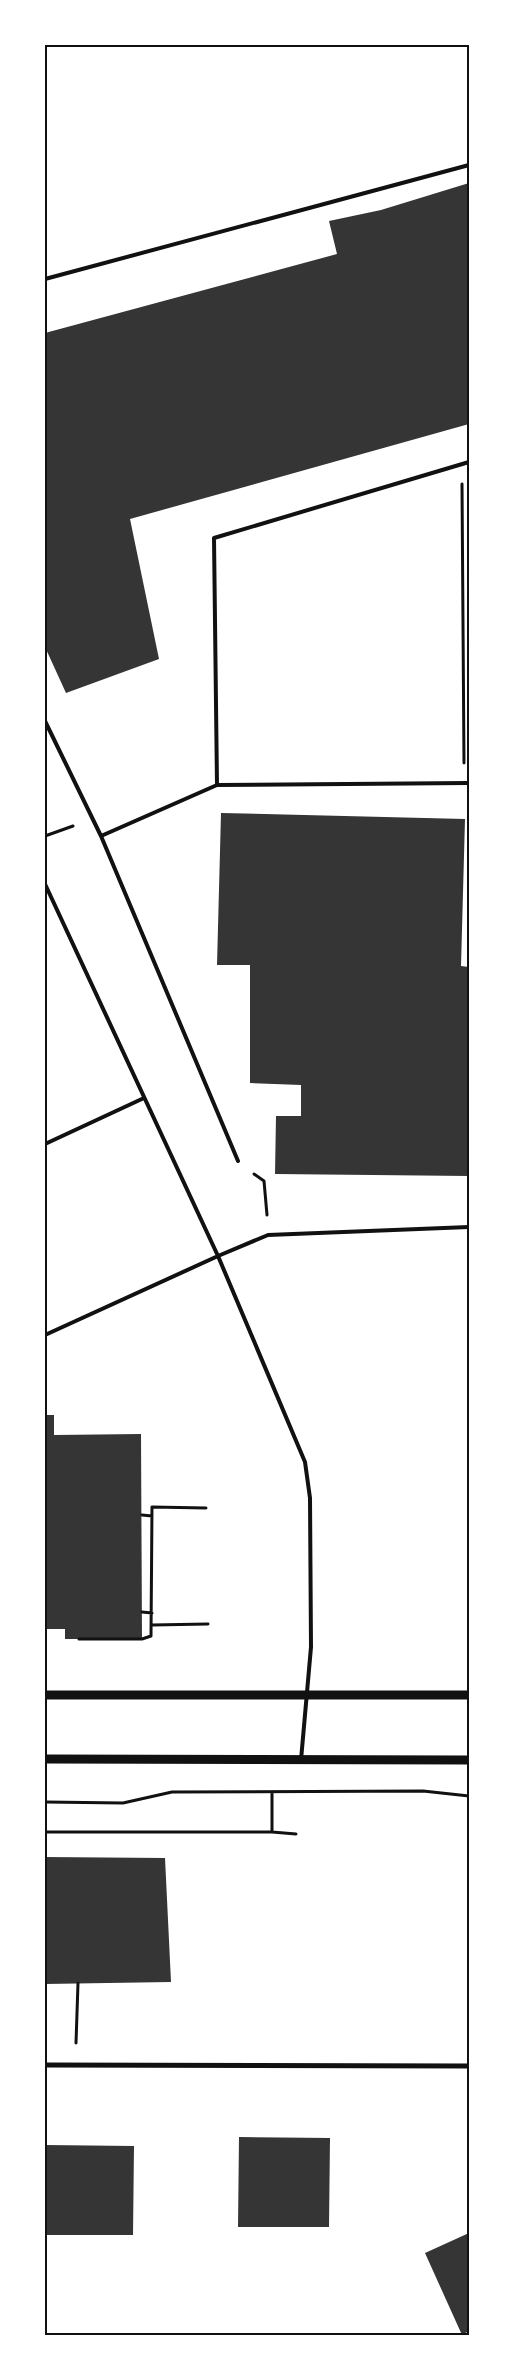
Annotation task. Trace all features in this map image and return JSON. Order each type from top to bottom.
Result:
[{"type":"street","points":[[45,1695],[469,1695]]},
{"type":"street","points":[[45,1759],[469,1760]]},
{"type":"street","points":[[45,2065],[469,2066]]},
{"type":"lane","points":[[45,278],[469,164]]},
{"type":"lane","points":[[216,785],[214,538],[469,462]]},
{"type":"lane","points":[[45,721],[101,836],[238,1161]]},
{"type":"lane","points":[[101,836],[216,785],[469,784]]},
{"type":"lane","points":[[45,884],[218,1256],[298,1442],[308,1477],[311,1647],[305,1695],[301,1760]]},
{"type":"lane","points":[[45,1144],[144,1098]]},
{"type":"lane","points":[[45,1335],[268,1235],[469,1227]]},
{"type":"path","points":[[462,484],[464,769]]},
{"type":"path","points":[[238,1161],[264,1181],[268,1235]]},
{"type":"path","points":[[80,1639],[142,1639],[151,1636],[152,1507],[206,1508]]},
{"type":"path","points":[[142,1515],[152,1516]]},
{"type":"path","points":[[142,1612],[152,1613]]},
{"type":"path","points":[[152,1625],[208,1624]]},
{"type":"path","points":[[45,1802],[123,1803],[172,1792],[424,1791],[469,1796]]},
{"type":"path","points":[[272,1792],[272,1832]]},
{"type":"path","points":[[45,1832],[272,1832],[296,1834]]},
{"type":"path","points":[[76,2065],[78,1984]]},
{"type":"building","points":[[469,183],[469,424],[130,519],[159,659],[66,693],[45,647],[45,333],[337,254],[329,221],[381,210]]},
{"type":"building","points":[[221,813],[465,819],[461,966],[469,967],[469,1176],[275,1174],[276,1116],[301,1116],[301,1085],[250,1083],[250,965],[217,965]]},
{"type":"building","points":[[45,1415],[54,1415],[54,1435],[141,1434],[142,1639],[65,1639],[65,1629],[45,1629]]},
{"type":"building","points":[[45,1857],[165,1858],[171,1982],[45,1984]]},
{"type":"building","points":[[239,2137],[330,2138],[329,2227],[238,2227]]},
{"type":"building","points":[[45,2145],[134,2146],[133,2235],[45,2235]]},
{"type":"building","points":[[469,2233],[469,2331],[462,2335],[425,2253]]}]
